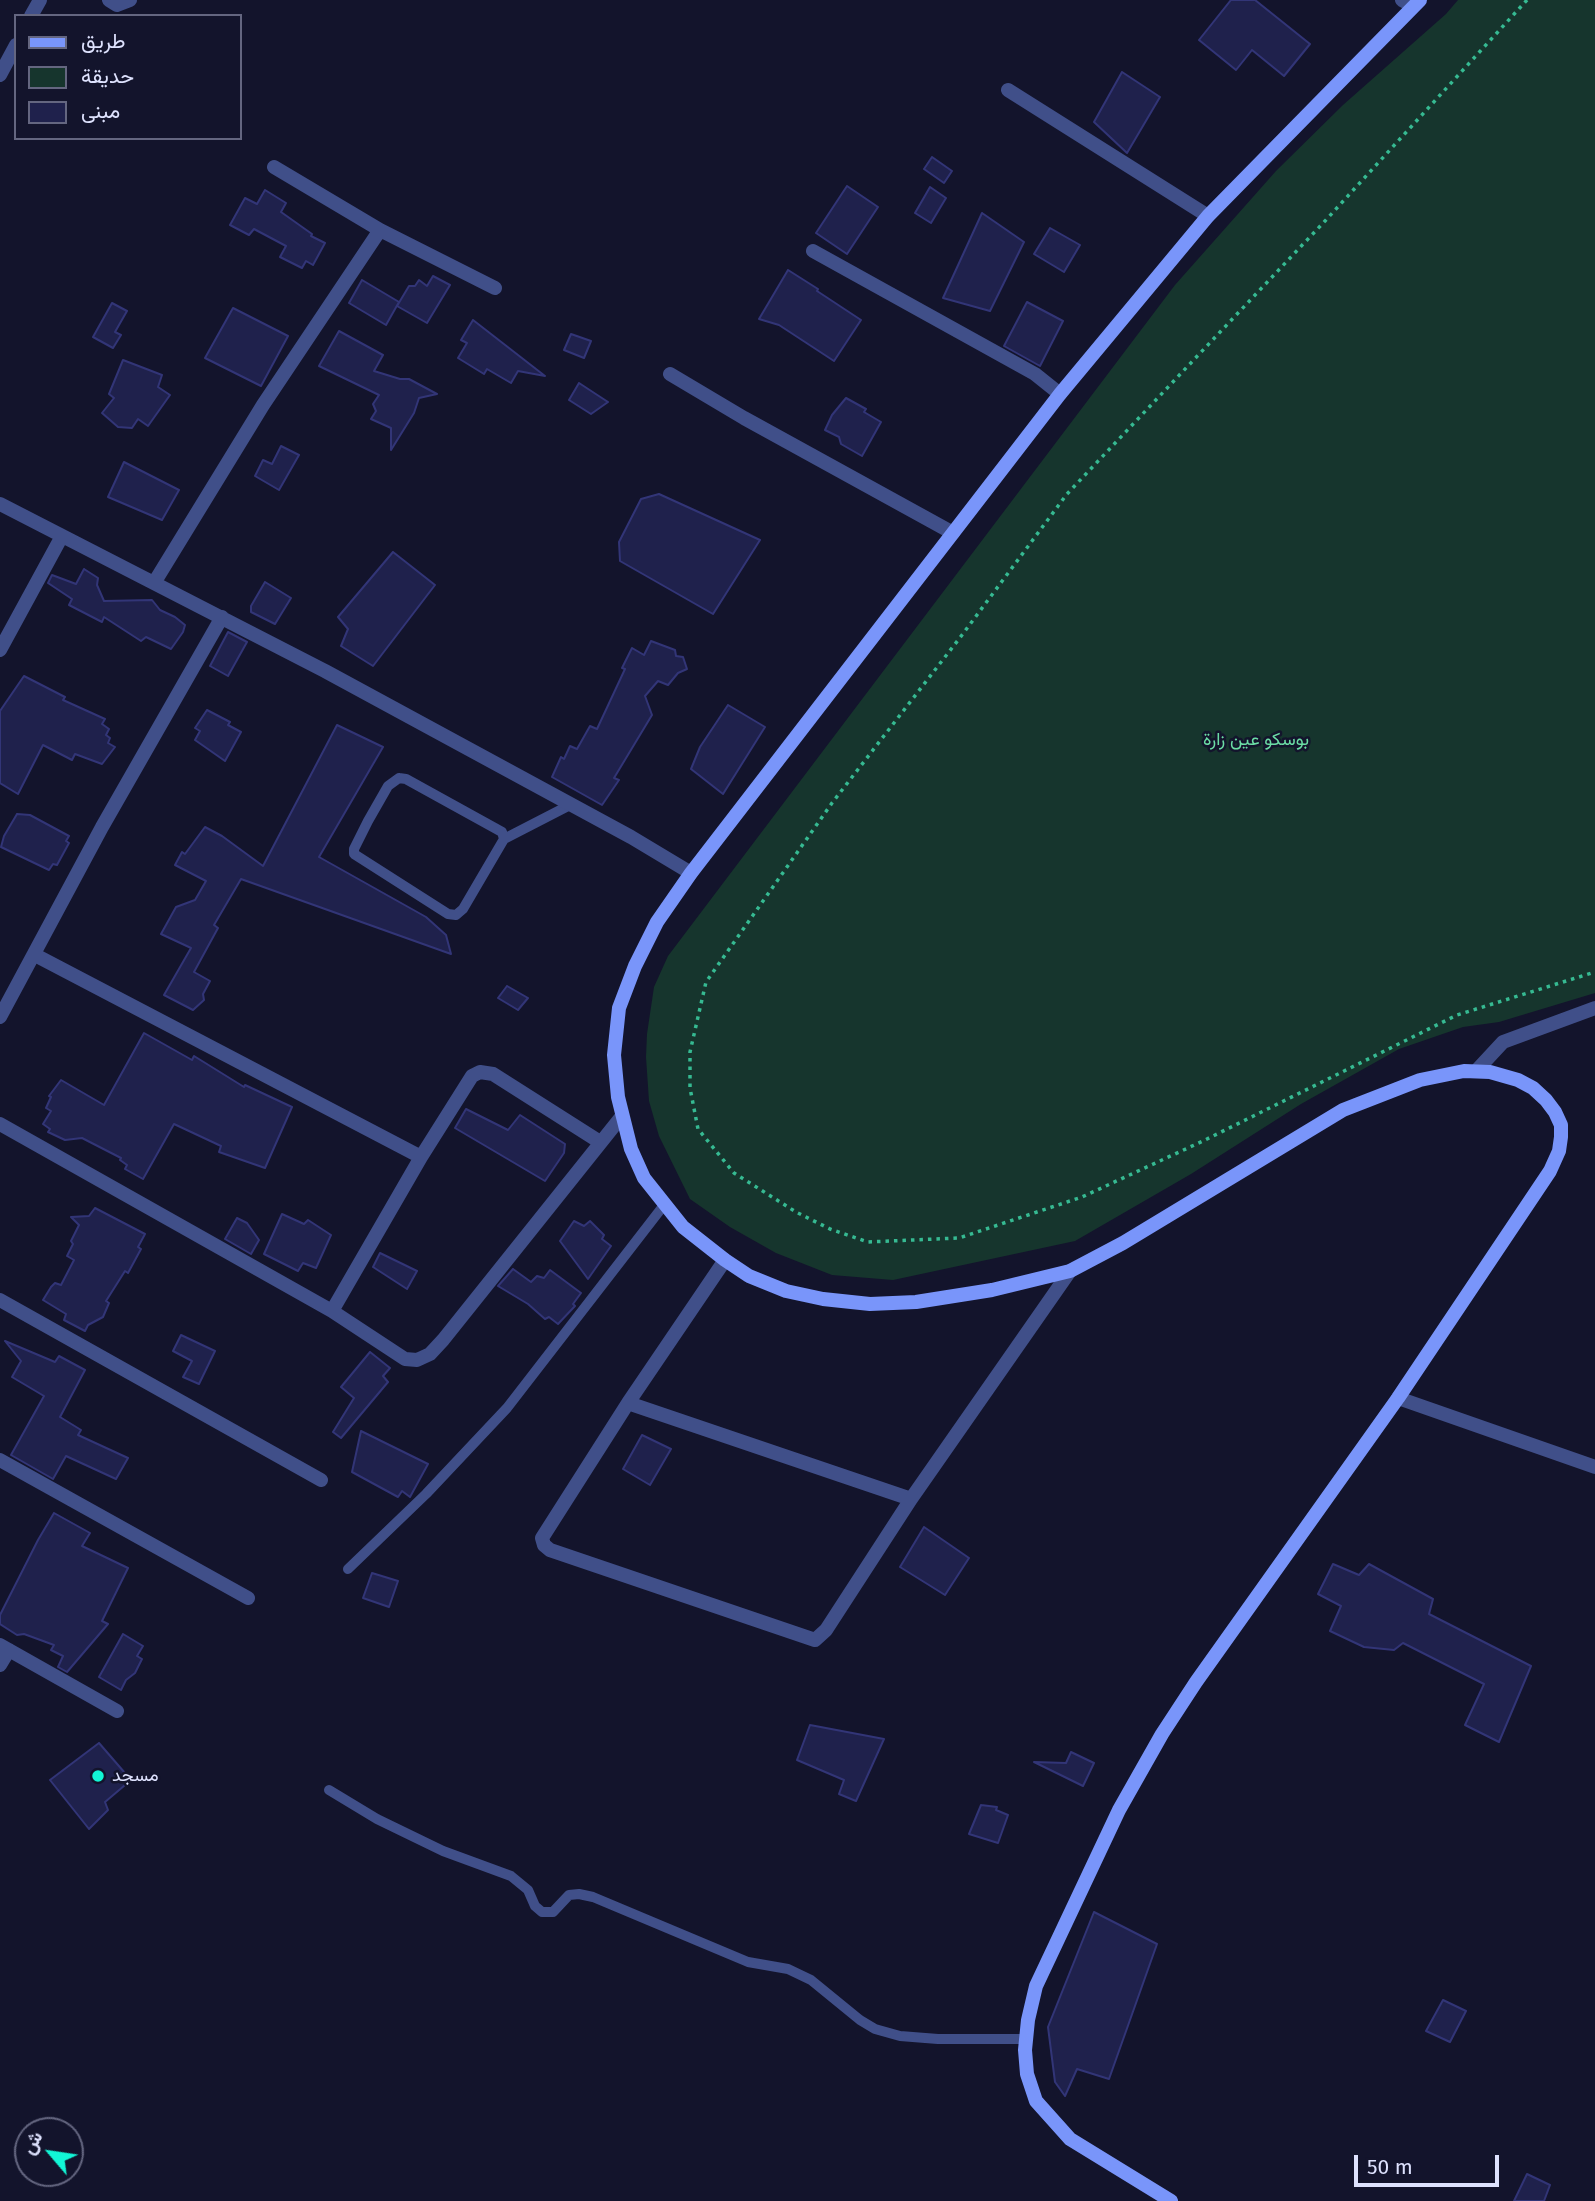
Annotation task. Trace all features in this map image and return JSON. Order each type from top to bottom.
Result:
[{"type":"main road","points":[[1171,2201],[1070,2139],[1036,2101],[1027,2074],[1026,2039],[1036,1986],[1119,1810],[1162,1734],[1398,1398],[1529,1205],[1550,1171],[1559,1150],[1561,1125],[1546,1100],[1533,1088],[1518,1080],[1477,1070],[1420,1080],[1343,1110],[1123,1243],[1070,1271],[952,1298],[870,1304],[822,1299],[786,1291],[749,1276],[725,1260],[683,1227],[644,1178],[631,1149],[622,1116],[614,1055],[619,1008],[635,966],[657,922],[691,873],[1060,394],[1208,216],[1412,2]]},
{"type":"street","points":[[109,0],[117,5],[130,0]]},
{"type":"street","points":[[0,75],[14,49]]},
{"type":"street","points":[[1008,90],[1208,216]]},
{"type":"street","points":[[274,167],[380,230],[495,288]]},
{"type":"street","points":[[155,583],[262,405],[380,230]]},
{"type":"street","points":[[813,251],[1035,374],[1060,394]]},
{"type":"street","points":[[670,374],[744,418],[953,533]]},
{"type":"street","points":[[0,504],[336,676],[631,837],[691,873]]},
{"type":"street","points":[[0,650],[62,536]]},
{"type":"street","points":[[0,1017],[5,997],[35,955],[102,827],[222,617]]},
{"type":"street","points":[[35,955],[421,1157]]},
{"type":"street","points":[[1477,1070],[1503,1042],[1595,1008]]},
{"type":"street","points":[[332,1311],[421,1157],[472,1076],[480,1072],[493,1074],[600,1142]]},
{"type":"street","points":[[0,1124],[332,1311],[405,1359],[417,1360],[430,1354],[443,1340],[622,1116]]},
{"type":"street","points":[[725,1260],[628,1403],[542,1538],[544,1545],[550,1550],[816,1640],[826,1630],[911,1499],[1070,1271]]},
{"type":"street","points":[[0,1300],[321,1480]]},
{"type":"street","points":[[1398,1398],[1595,1467]]},
{"type":"street","points":[[628,1403],[911,1499]]},
{"type":"street","points":[[0,1460],[248,1598]]},
{"type":"street","points":[[0,1665],[5,1647],[117,1711]]},
{"type":"lane","points":[[504,839],[497,828],[406,779],[399,778],[388,786],[354,849],[354,854],[448,914],[456,915],[463,909],[504,839],[570,805]]},
{"type":"lane","points":[[348,1569],[426,1494],[507,1408],[664,1205]]},
{"type":"lane","points":[[329,1790],[377,1819],[443,1850],[511,1876],[528,1890],[535,1906],[542,1912],[553,1912],[569,1895],[593,1897],[748,1962],[788,1969],[819,1985],[860,2020],[875,2029],[900,2036],[1026,2039]]},
{"type":"path","points":[[1527,0],[1325,221],[1066,494],[954,646],[832,803],[706,982],[690,1052],[690,1088],[698,1129],[734,1174],[796,1212],[830,1229],[868,1242],[959,1238],[1082,1197],[1203,1141],[1457,1015],[1595,972]]},
{"type":"green space","name":"بوسكو عين زارة","points":[[1458,0],[1595,0],[1595,993],[1499,1022],[1463,1027],[1399,1049],[1301,1104],[1191,1174],[1075,1241],[893,1280],[832,1275],[776,1253],[730,1227],[690,1199],[659,1136],[649,1101],[647,1034],[654,987],[668,956],[1175,285],[1276,171],[1343,105],[1446,14]]},
{"type":"building","points":[[1231,0],[1255,0],[1310,44],[1284,76],[1252,50],[1236,70],[1199,40]]},
{"type":"building","points":[[1122,72],[1160,97],[1127,153],[1094,122]]},
{"type":"building","points":[[932,157],[952,171],[944,183],[924,169]]},
{"type":"building","points":[[847,186],[878,207],[847,254],[816,233]]},
{"type":"building","points":[[930,187],[946,198],[931,223],[915,213]]},
{"type":"building","points":[[265,190],[286,203],[281,212],[312,234],[311,236],[325,243],[313,265],[306,261],[302,268],[280,257],[286,246],[254,229],[249,235],[230,225],[245,198],[257,204]]},
{"type":"building","points":[[982,213],[1024,242],[990,311],[943,298]]},
{"type":"building","points":[[1050,228],[1080,245],[1064,272],[1034,254]]},
{"type":"building","points":[[788,270],[861,320],[834,361],[779,325],[759,319]]},
{"type":"building","points":[[433,276],[450,285],[427,323],[397,306],[409,286],[415,286],[419,280],[427,286]]},
{"type":"building","points":[[362,280],[399,302],[386,325],[349,303]]},
{"type":"building","points":[[1027,302],[1063,321],[1040,366],[1004,346]]},
{"type":"building","points":[[112,303],[127,311],[115,332],[121,335],[113,348],[93,337]]},
{"type":"building","points":[[233,308],[288,336],[261,386],[205,358]]},
{"type":"building","points":[[473,320],[545,376],[518,371],[511,383],[487,369],[484,374],[458,358],[467,343],[461,340]]},
{"type":"building","points":[[339,331],[383,355],[374,371],[409,379],[437,394],[419,398],[414,413],[391,450],[391,428],[371,419],[376,411],[373,404],[379,395],[319,366]]},
{"type":"building","points":[[571,334],[591,341],[584,358],[564,350]]},
{"type":"building","points":[[123,360],[162,375],[158,387],[170,395],[148,426],[138,419],[132,428],[118,427],[102,413],[114,398],[109,394]]},
{"type":"building","points":[[579,383],[608,402],[591,414],[569,400]]},
{"type":"building","points":[[846,398],[866,409],[864,412],[881,422],[862,456],[841,444],[839,437],[825,430],[832,415]]},
{"type":"building","points":[[281,446],[299,455],[279,490],[255,476],[263,460],[272,464]]},
{"type":"building","points":[[124,462],[179,490],[162,520],[108,497]]},
{"type":"building","points":[[659,494],[760,540],[713,614],[620,561],[619,542],[641,499]]},
{"type":"building","points":[[393,552],[435,585],[373,666],[341,646],[348,629],[338,617]]},
{"type":"building","points":[[84,569],[98,578],[97,585],[104,601],[152,600],[160,610],[185,625],[171,649],[146,637],[141,641],[104,617],[102,622],[69,605],[72,599],[48,583],[52,575],[76,584]]},
{"type":"building","points":[[265,582],[291,598],[275,624],[251,612],[251,606]]},
{"type":"building","points":[[228,632],[247,642],[228,676],[210,666]]},
{"type":"building","points":[[651,641],[675,650],[676,656],[683,657],[687,669],[678,673],[668,685],[658,681],[645,696],[652,715],[614,778],[619,780],[602,805],[552,777],[561,757],[564,759],[570,746],[577,749],[590,726],[597,729],[632,648],[644,655]]},
{"type":"building","points":[[24,676],[65,697],[63,700],[105,719],[102,724],[109,729],[106,735],[110,738],[108,743],[115,747],[102,764],[75,754],[72,760],[43,745],[18,794],[0,783],[0,711]]},
{"type":"building","points":[[728,705],[765,727],[723,794],[691,769],[700,747]]},
{"type":"building","points":[[207,710],[230,722],[228,725],[241,732],[225,761],[195,740],[200,731],[195,728]]},
{"type":"building","points":[[337,725],[383,747],[319,857],[426,917],[446,935],[451,954],[241,879],[214,925],[218,928],[194,972],[210,981],[203,994],[204,1000],[193,1010],[164,995],[191,948],[161,934],[176,907],[195,900],[206,881],[175,865],[182,852],[185,854],[205,827],[263,866]]},
{"type":"building","points":[[17,814],[30,815],[69,836],[66,841],[69,843],[57,865],[53,864],[49,870],[1,847]]},
{"type":"building","points":[[507,986],[528,998],[518,1010],[498,998]]},
{"type":"building","points":[[144,1033],[192,1060],[194,1056],[244,1087],[245,1085],[292,1107],[265,1168],[219,1152],[221,1146],[174,1124],[143,1179],[125,1169],[127,1165],[121,1158],[82,1138],[65,1140],[48,1132],[50,1129],[43,1124],[51,1111],[46,1108],[51,1097],[49,1096],[61,1080],[104,1105]]},
{"type":"building","points":[[466,1109],[508,1130],[520,1115],[565,1144],[564,1153],[545,1181],[455,1128]]},
{"type":"building","points":[[95,1208],[145,1234],[138,1247],[141,1249],[128,1273],[125,1271],[106,1301],[109,1303],[103,1317],[88,1325],[85,1331],[64,1320],[66,1314],[43,1300],[55,1283],[61,1285],[74,1260],[67,1256],[79,1225],[71,1217],[89,1216]]},
{"type":"building","points":[[282,1214],[304,1224],[308,1220],[331,1235],[316,1268],[303,1263],[298,1271],[264,1254]]},
{"type":"building","points":[[237,1218],[247,1223],[259,1240],[251,1254],[225,1239]]},
{"type":"building","points":[[574,1221],[584,1226],[590,1221],[604,1235],[602,1239],[611,1246],[588,1279],[560,1241]]},
{"type":"building","points":[[380,1253],[417,1271],[407,1289],[373,1267]]},
{"type":"building","points":[[513,1269],[531,1282],[537,1276],[544,1278],[550,1270],[581,1293],[573,1304],[575,1306],[558,1324],[549,1317],[545,1319],[528,1304],[498,1286]]},
{"type":"building","points":[[181,1335],[215,1351],[199,1384],[183,1377],[192,1361],[173,1351]]},
{"type":"building","points":[[5,1341],[55,1362],[59,1356],[85,1370],[60,1417],[81,1430],[78,1435],[128,1458],[116,1479],[66,1456],[53,1479],[11,1455],[44,1396],[12,1377],[21,1361]]},
{"type":"building","points":[[370,1352],[390,1368],[383,1376],[388,1382],[341,1438],[333,1432],[354,1398],[341,1387]]},
{"type":"building","points":[[361,1431],[428,1464],[410,1497],[402,1491],[398,1497],[352,1472]]},
{"type":"building","points":[[642,1435],[671,1449],[650,1485],[623,1469]]},
{"type":"building","points":[[54,1513],[90,1533],[82,1546],[128,1568],[102,1621],[108,1624],[67,1672],[58,1667],[63,1656],[51,1650],[54,1645],[24,1634],[17,1635],[0,1624],[0,1615]]},
{"type":"building","points":[[924,1527],[969,1558],[945,1595],[900,1567]]},
{"type":"building","points":[[1333,1564],[1359,1575],[1369,1564],[1433,1599],[1429,1614],[1531,1666],[1499,1742],[1465,1725],[1484,1684],[1403,1643],[1394,1650],[1364,1647],[1330,1631],[1341,1606],[1318,1594]]},
{"type":"building","points":[[372,1573],[398,1581],[389,1607],[363,1598]]},
{"type":"building","points":[[123,1634],[143,1646],[137,1656],[142,1659],[135,1673],[126,1680],[121,1690],[99,1677]]},
{"type":"building","points":[[810,1725],[884,1739],[856,1801],[839,1794],[844,1780],[797,1760]]},
{"type":"building","points":[[99,1743],[131,1780],[105,1802],[108,1810],[89,1829],[50,1780]]},
{"type":"building","points":[[1071,1752],[1094,1763],[1083,1786],[1034,1762],[1066,1763]]},
{"type":"building","points":[[981,1805],[997,1807],[996,1810],[1008,1815],[998,1843],[969,1834]]},
{"type":"building","points":[[1094,1912],[1157,1944],[1109,2079],[1077,2069],[1065,2096],[1055,2082],[1048,2027]]},
{"type":"building","points":[[1443,2000],[1466,2011],[1450,2042],[1426,2031]]},
{"type":"building","points":[[1527,2174],[1550,2185],[1544,2201],[1514,2201]]},
{"type":"place","name":"مسجد","points":[[98,1776]]}]
